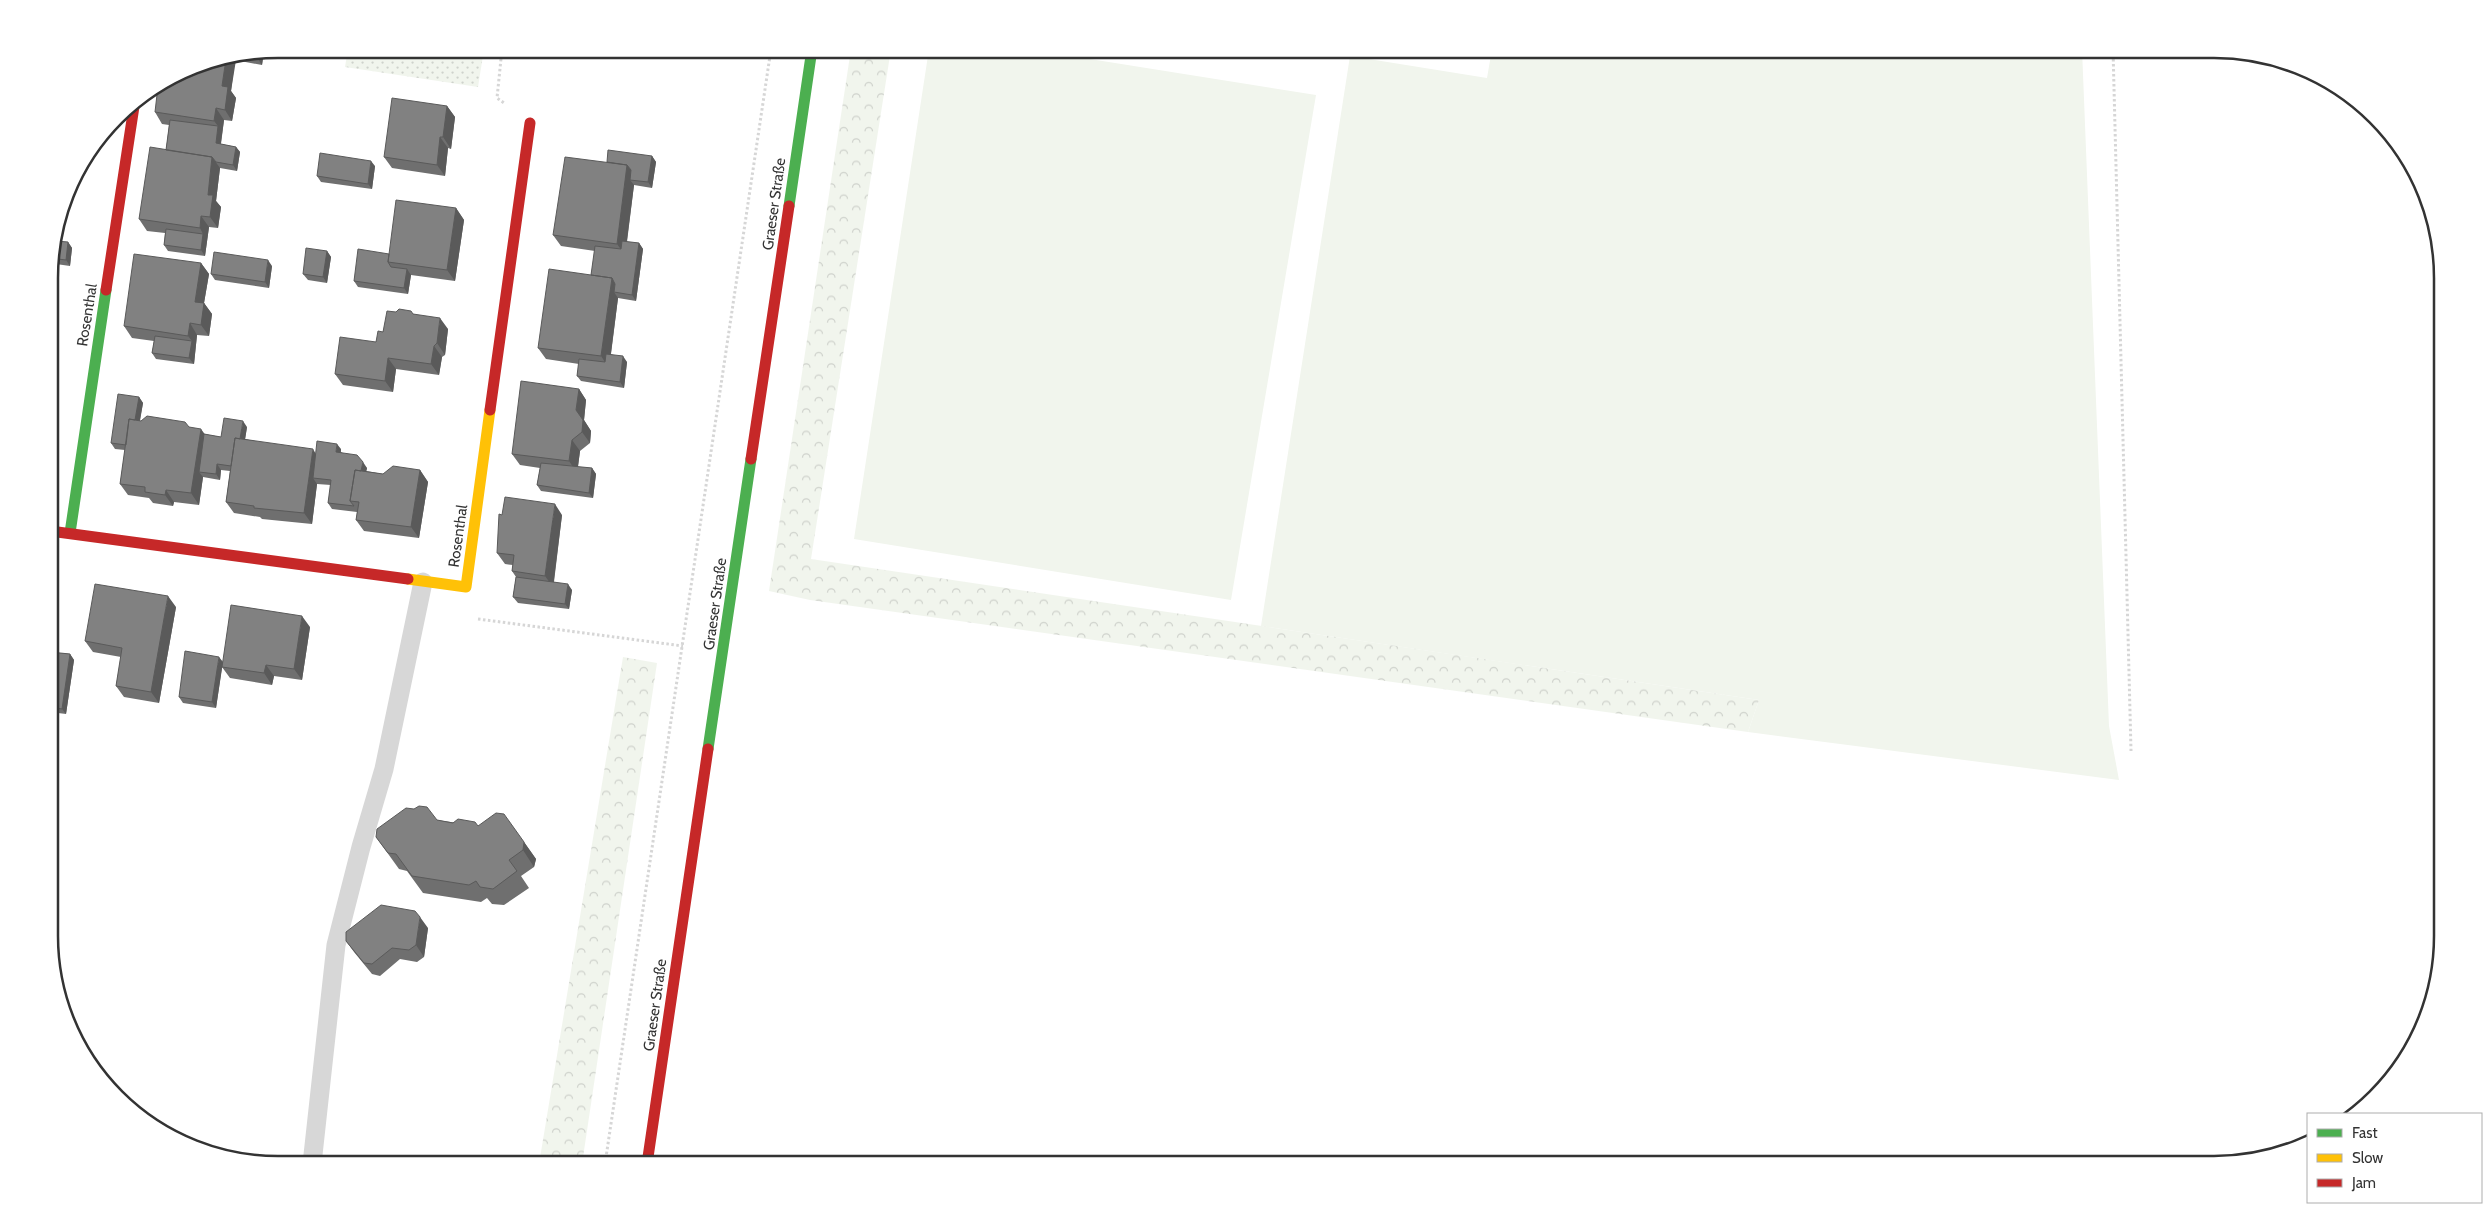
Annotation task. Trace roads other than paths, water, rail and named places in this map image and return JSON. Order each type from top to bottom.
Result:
[{"type":"street","name":"Graeser Straße","points":[[648,1156],[811,58]]},
{"type":"street","name":"Rosenthal","points":[[70,533],[133,111]]},
{"type":"street","name":"Rosenthal","points":[[58,532],[466,587],[530,123]]},
{"type":"lane","points":[[313,1156],[336,945],[361,847],[384,769],[423,582]]}]
